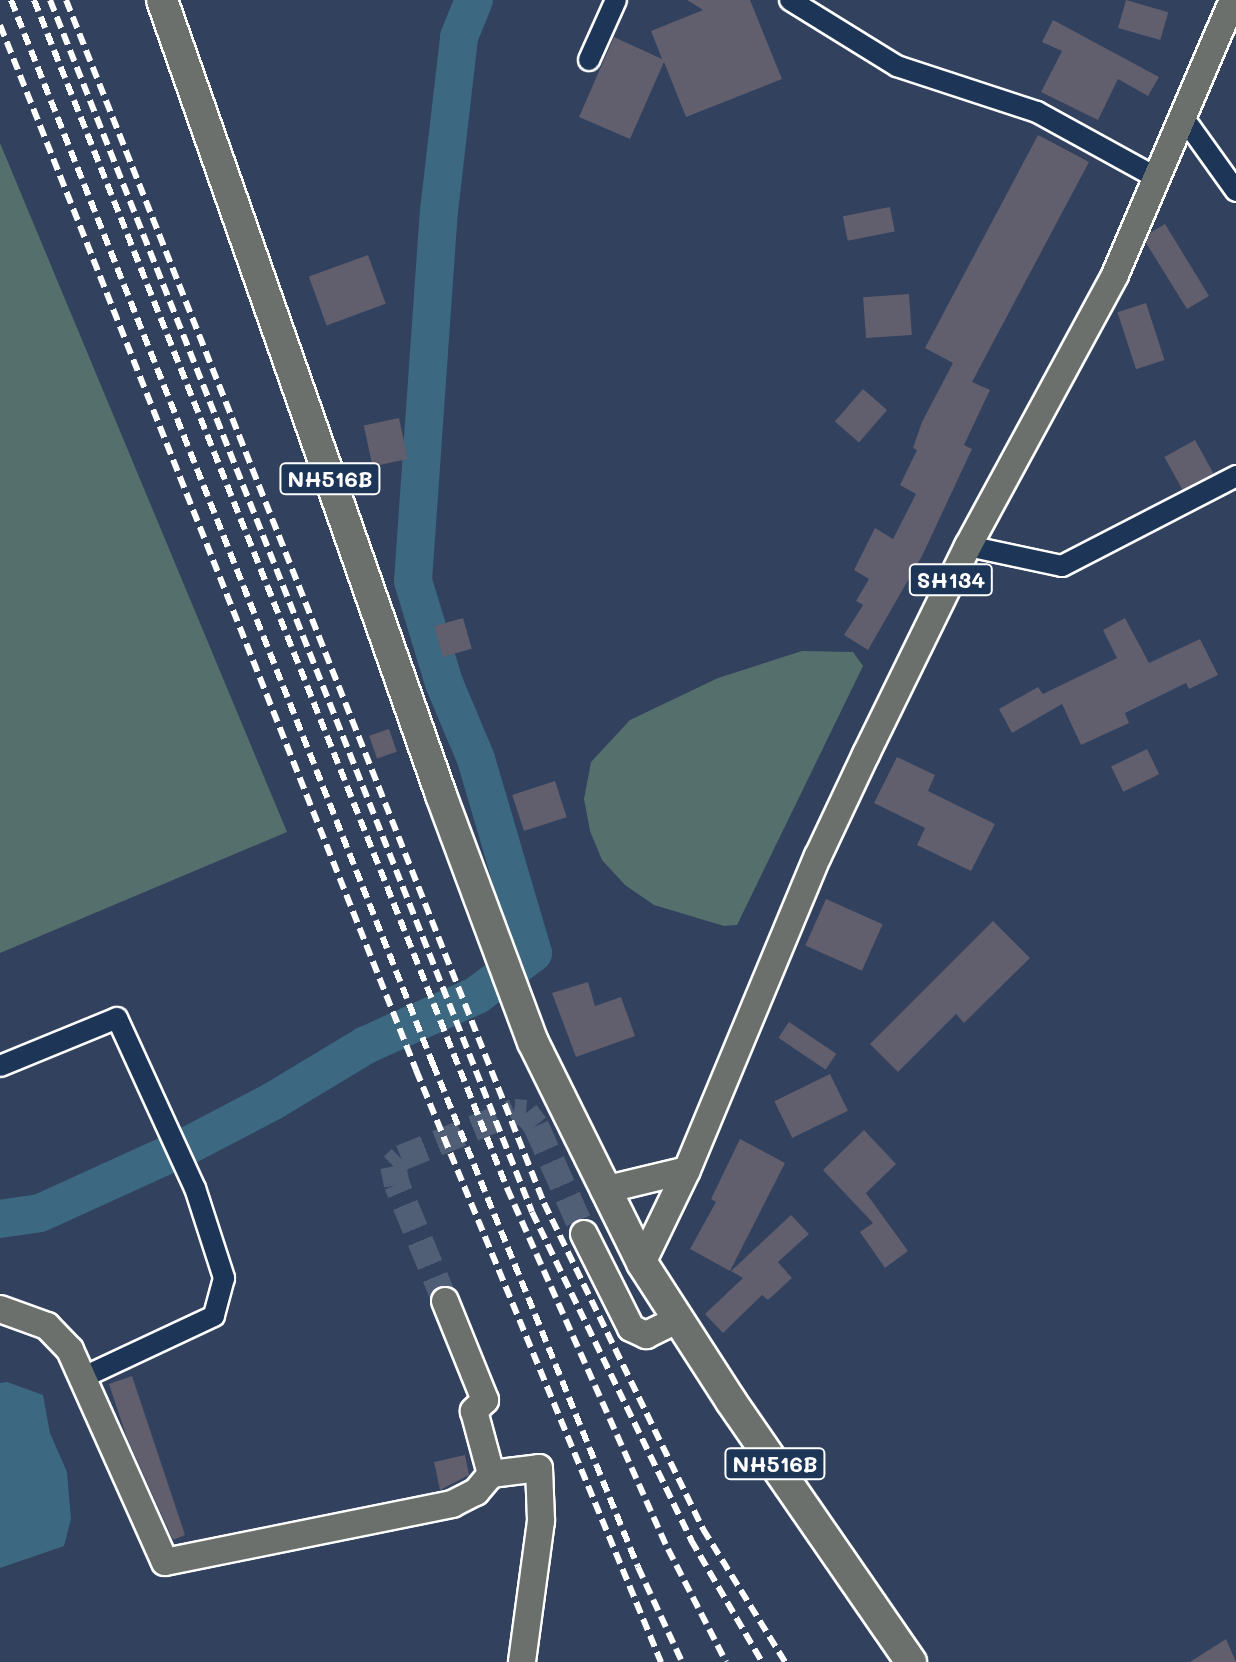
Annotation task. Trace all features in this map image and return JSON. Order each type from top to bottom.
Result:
[{"type":"highway","name":"NH516B","points":[[162,0],[533,1042],[642,1263],[677,1320],[911,1662]]},
{"type":"main road","name":"SH134","points":[[642,1263],[687,1170],[818,856],[968,546],[1115,275],[1233,0]]},
{"type":"main road","points":[[604,1190],[687,1170]]},
{"type":"main road","points":[[584,1234],[631,1328],[646,1335],[677,1320]]},
{"type":"main road","points":[[445,1301],[485,1400],[474,1411],[491,1474]]},
{"type":"main road","points":[[0,1309],[47,1326],[70,1350],[165,1562],[452,1504],[476,1492],[491,1474],[539,1468],[541,1521],[522,1662]]},
{"type":"street","points":[[589,60],[616,0]]},
{"type":"street","points":[[790,0],[897,66],[1037,112],[1157,178]]},
{"type":"street","points":[[1183,117],[1236,191]]},
{"type":"street","points":[[968,546],[1062,566],[1236,476]]},
{"type":"street","points":[[0,1066],[117,1018],[195,1188],[224,1278],[214,1316],[84,1377]]},
{"type":"green space","points":[[0,143],[287,832],[0,953]]},
{"type":"green space","points":[[802,651],[853,652],[863,666],[737,925],[724,926],[654,905],[625,885],[602,860],[590,831],[584,799],[591,762],[630,720],[718,678]]},
{"type":"water","points":[[7,1382],[43,1395],[50,1433],[67,1472],[71,1519],[64,1546],[0,1568],[0,1383]]},
{"type":"building","points":[[687,0],[750,0],[782,79],[686,117],[664,62],[630,139],[579,117],[614,37],[662,59],[651,31],[703,10]]},
{"type":"building","points":[[1126,0],[1168,12],[1160,40],[1118,28]]},
{"type":"building","points":[[1053,20],[1159,77],[1148,96],[1118,79],[1098,120],[1041,92],[1062,51],[1042,42]]},
{"type":"building","points":[[1038,135],[1089,162],[972,382],[990,390],[964,445],[972,449],[922,556],[868,650],[844,635],[863,605],[856,601],[869,579],[854,570],[875,528],[893,539],[916,494],[900,485],[917,450],[913,448],[922,422],[953,363],[925,348]]},
{"type":"building","points":[[890,207],[895,232],[848,241],[843,216]]},
{"type":"building","points":[[1165,224],[1209,296],[1187,309],[1146,243],[1150,233]]},
{"type":"building","points":[[368,255],[386,304],[327,325],[309,277]]},
{"type":"building","points":[[909,294],[912,335],[866,338],[863,297]]},
{"type":"building","points":[[1146,303],[1165,360],[1136,369],[1117,312]]},
{"type":"building","points":[[863,389],[887,410],[859,442],[835,421]]},
{"type":"building","points":[[399,418],[408,459],[373,467],[364,425]]},
{"type":"building","points":[[1195,440],[1213,473],[1183,490],[1164,457]]},
{"type":"building","points":[[463,618],[472,649],[443,657],[434,626]]},
{"type":"building","points":[[1125,618],[1149,663],[1200,639],[1218,675],[1189,689],[1186,683],[1125,713],[1129,723],[1081,745],[1062,704],[1012,733],[999,709],[1038,687],[1043,694],[1117,658],[1103,630]]},
{"type":"building","points":[[389,729],[397,752],[377,759],[369,736]]},
{"type":"building","points":[[1147,749],[1159,774],[1123,792],[1111,767]]},
{"type":"building","points":[[897,757],[935,775],[928,791],[995,824],[971,871],[917,845],[925,828],[874,803]]},
{"type":"building","points":[[555,781],[567,817],[524,831],[512,795]]},
{"type":"building","points":[[826,899],[883,924],[862,971],[805,946]]},
{"type":"building","points":[[993,921],[1030,958],[964,1023],[956,1014],[898,1072],[870,1044]]},
{"type":"building","points":[[588,982],[595,1006],[621,997],[635,1036],[576,1057],[552,993]]},
{"type":"building","points":[[789,1022],[836,1054],[826,1070],[778,1038]]},
{"type":"building","points":[[830,1074],[848,1111],[792,1138],[774,1101]]},
{"type":"building","points":[[864,1130],[896,1164],[866,1193],[908,1251],[885,1268],[860,1232],[873,1223],[823,1170]]},
{"type":"building","points":[[740,1139],[785,1163],[730,1271],[690,1249],[716,1202],[711,1199]]},
{"type":"building","points":[[791,1215],[809,1234],[778,1262],[792,1278],[768,1300],[762,1295],[723,1333],[705,1314],[743,1278],[731,1271]]},
{"type":"building","points":[[132,1376],[185,1535],[173,1540],[127,1438],[109,1384]]},
{"type":"building","points":[[465,1455],[469,1475],[440,1490],[434,1462]]},
{"type":"building","points":[[1226,1639],[1236,1662],[1190,1662]]},
{"type":"waterway","points":[[0,1219],[40,1213],[189,1145],[273,1101],[366,1045],[477,995],[533,953],[476,759],[444,683],[413,581],[439,211],[459,37],[474,0]]},
{"type":"tunnel","points":[[445,1301],[397,1185],[393,1166],[401,1158],[514,1112],[526,1113],[536,1126],[584,1234]]},
{"type":"railway","points":[[11,0],[433,1064],[638,1567],[682,1662]]},
{"type":"railway","points":[[34,0],[507,1188],[668,1549],[726,1662]]},
{"type":"railway","points":[[50,0],[532,1212],[691,1540],[762,1662]]},
{"type":"railway","points":[[66,0],[544,1203],[703,1529],[785,1662]]},
{"type":"railway","points":[[0,25],[416,1070],[661,1662]]}]
